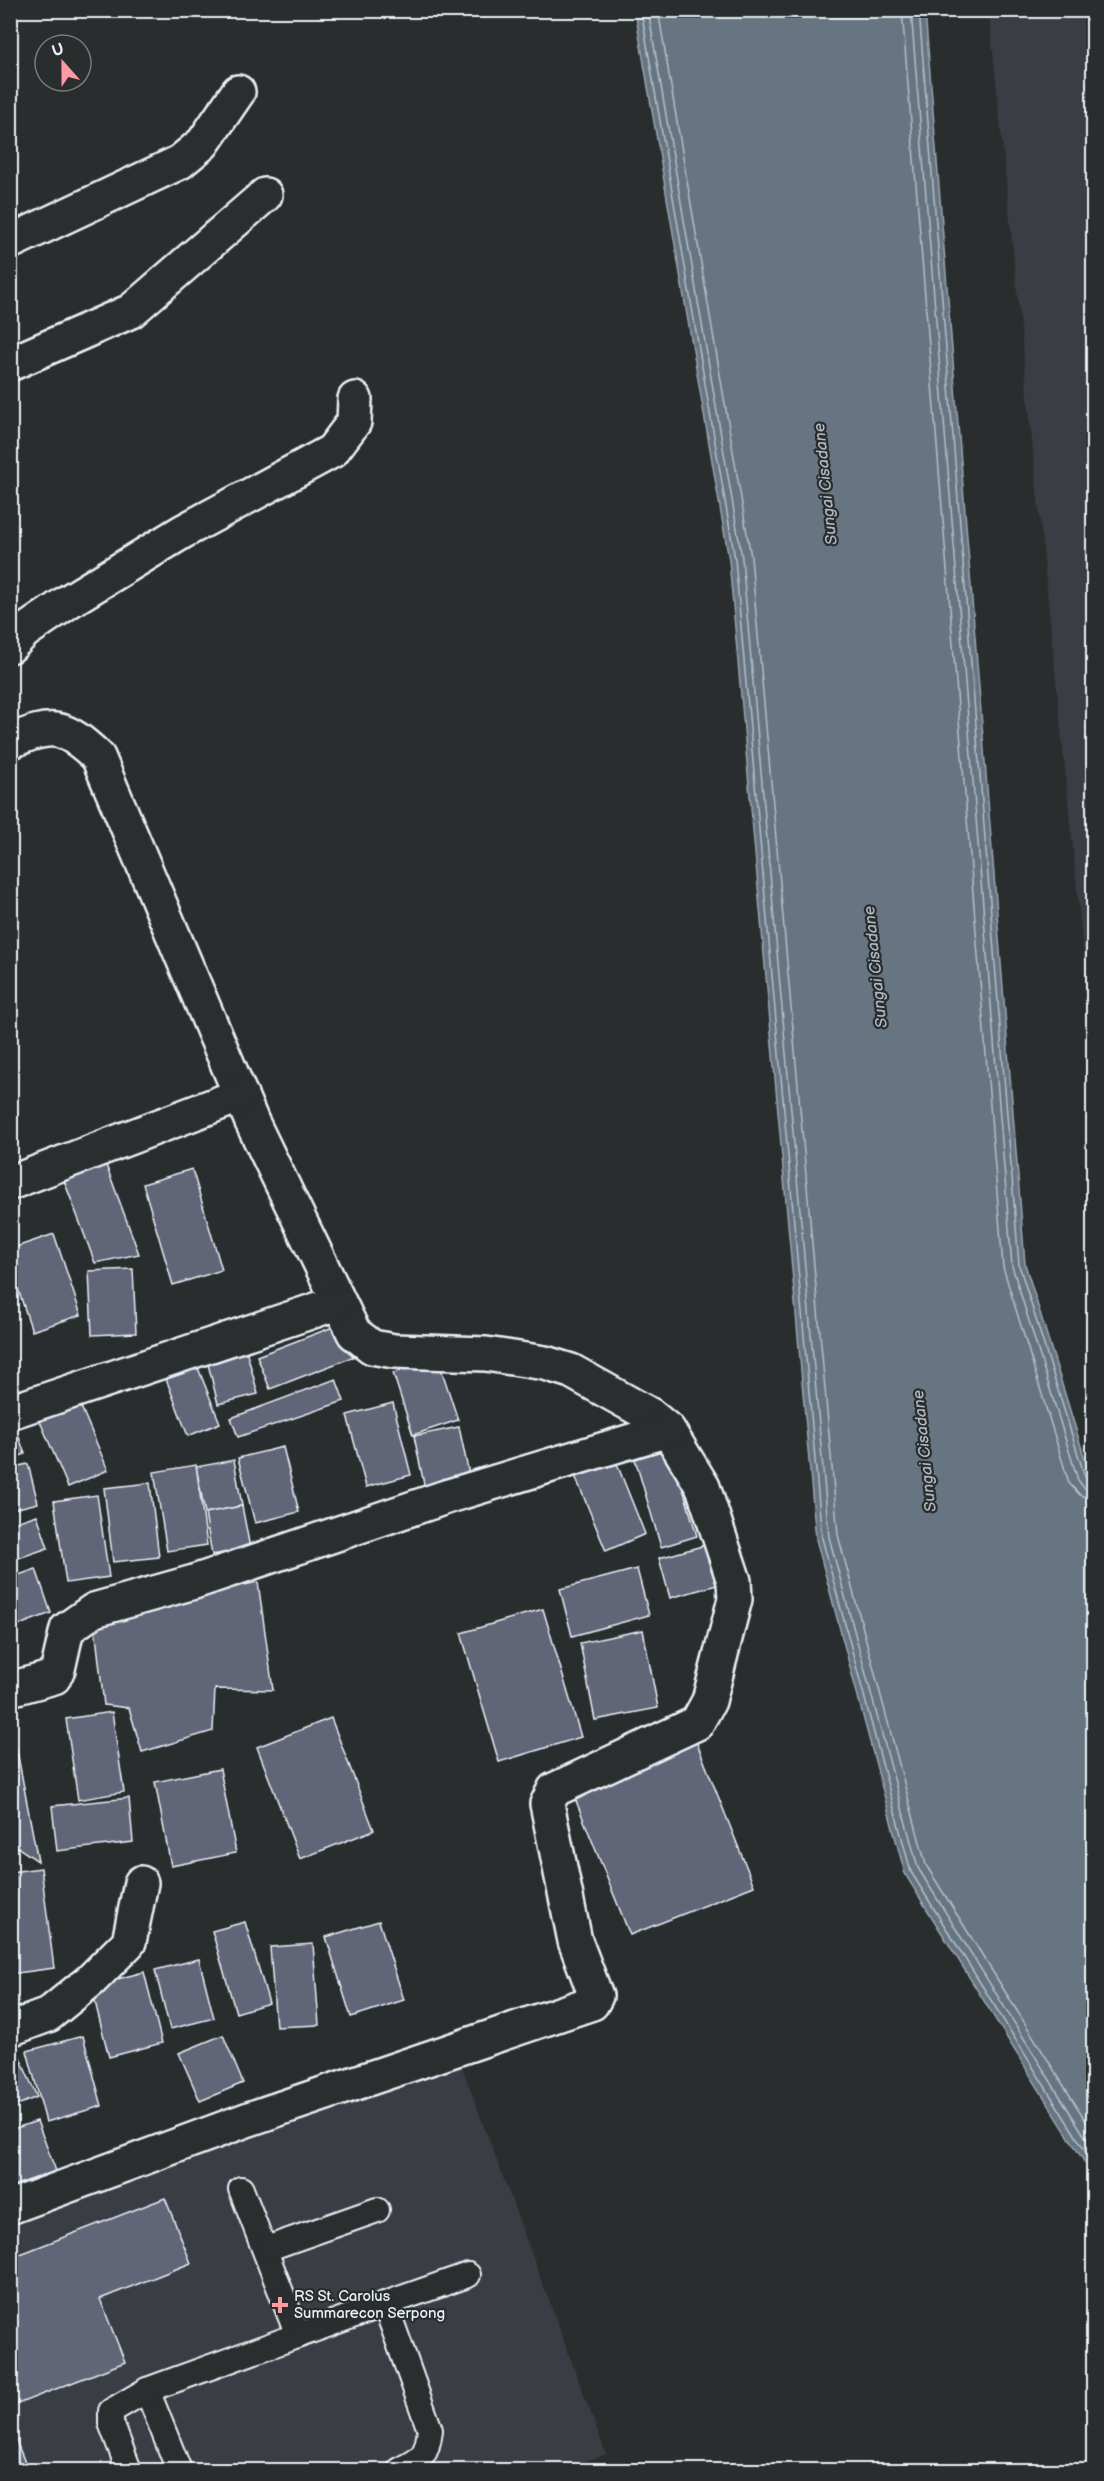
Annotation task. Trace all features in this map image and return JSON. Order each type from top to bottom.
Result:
[{"type":"street","points":[[10,242],[180,162],[203,143],[238,92]]},
{"type":"street","points":[[10,364],[130,311],[265,195]]},
{"type":"street","points":[[10,646],[25,631],[69,601],[182,532],[332,451],[354,422],[355,399]]},
{"type":"street","points":[[10,742],[24,735],[59,728],[78,738],[98,756],[240,1095],[337,1303],[354,1333],[372,1347],[394,1351],[486,1354],[545,1363],[571,1371],[650,1415],[668,1430],[703,1487],[734,1581],[735,1599],[709,1701],[697,1723],[554,1790],[547,1804],[575,1941],[596,1996],[594,2000],[249,2119],[10,2207]]},
{"type":"street","points":[[10,1183],[240,1095]]},
{"type":"street","points":[[10,1412],[337,1303]]},
{"type":"street","points":[[10,1689],[54,1677],[67,1629],[82,1616],[94,1610],[204,1579],[449,1496],[668,1430]]},
{"type":"street","points":[[10,2029],[48,2015],[91,1980],[129,1942],[141,1883]]},
{"type":"lane","points":[[241,2189],[298,2336]]},
{"type":"lane","points":[[266,2249],[377,2210]]},
{"type":"lane","points":[[129,2470],[111,2423],[111,2411],[147,2390],[468,2275]]},
{"type":"lane","points":[[385,2304],[430,2430],[427,2450],[413,2468]]},
{"type":"lane","points":[[147,2390],[179,2470]]},
{"type":"shaded area","points":[[989,11],[1093,11],[1093,1024],[1088,999]]},
{"type":"shaded area","name":"RS St. Carolus Summarecon Serpong","points":[[459,2059],[606,2454],[562,2470],[11,2470],[11,2221]]},
{"type":"water","name":"Sungai Cisadane","points":[[635,11],[925,11],[1025,1264],[1093,1485],[1093,2176],[905,1874],[816,1539],[729,560]]},
{"type":"building","points":[[102,1154],[139,1254],[95,1263],[62,1175]]},
{"type":"building","points":[[192,1169],[222,1270],[173,1285],[143,1184]]},
{"type":"building","points":[[54,1234],[81,1315],[32,1331],[10,1265],[10,1249]]},
{"type":"building","points":[[133,1269],[136,1333],[92,1335],[89,1271]]},
{"type":"building","points":[[341,1324],[353,1357],[270,1389],[257,1356]]},
{"type":"building","points":[[244,1342],[258,1394],[218,1404],[205,1352]]},
{"type":"building","points":[[192,1353],[220,1423],[188,1436],[161,1366]]},
{"type":"building","points":[[438,1359],[458,1420],[413,1435],[393,1373]]},
{"type":"building","points":[[336,1379],[344,1401],[238,1437],[231,1418]]},
{"type":"building","points":[[79,1402],[108,1470],[68,1487],[39,1419]]},
{"type":"building","points":[[393,1403],[411,1475],[366,1487],[347,1415]]},
{"type":"building","points":[[15,1426],[25,1454],[10,1460],[10,1427]]},
{"type":"building","points":[[459,1427],[470,1479],[425,1489],[414,1436]]},
{"type":"building","points":[[283,1447],[299,1512],[255,1523],[238,1458]]},
{"type":"building","points":[[671,1448],[697,1536],[661,1547],[635,1459]]},
{"type":"building","points":[[613,1454],[645,1534],[606,1551],[573,1471]]},
{"type":"building","points":[[234,1460],[242,1506],[205,1513],[196,1467]]},
{"type":"building","points":[[28,1464],[38,1503],[10,1510],[10,1468]]},
{"type":"building","points":[[196,1465],[207,1545],[167,1551],[154,1472]]},
{"type":"building","points":[[150,1483],[159,1557],[113,1562],[104,1488]]},
{"type":"building","points":[[97,1495],[109,1577],[66,1583],[54,1501]]},
{"type":"building","points":[[242,1506],[250,1548],[212,1555],[205,1513]]},
{"type":"building","points":[[37,1515],[48,1548],[10,1561],[10,1524]]},
{"type":"building","points":[[713,1543],[724,1583],[670,1598],[659,1558]]},
{"type":"building","points":[[36,1569],[51,1613],[19,1625],[10,1601],[10,1578]]},
{"type":"building","points":[[637,1569],[649,1615],[572,1636],[560,1589]]},
{"type":"building","points":[[258,1582],[273,1690],[215,1689],[213,1731],[142,1752],[129,1708],[104,1705],[94,1618]]},
{"type":"building","points":[[543,1609],[581,1737],[499,1762],[461,1633]]},
{"type":"building","points":[[643,1630],[658,1708],[595,1720],[580,1643]]},
{"type":"building","points":[[112,1712],[124,1792],[78,1800],[66,1719]]},
{"type":"building","points":[[10,1714],[38,1861],[10,1842]]},
{"type":"building","points":[[331,1718],[374,1830],[300,1859],[257,1747]]},
{"type":"building","points":[[694,1736],[754,1886],[630,1935],[570,1786]]},
{"type":"building","points":[[220,1769],[236,1853],[171,1866],[155,1782]]},
{"type":"building","points":[[129,1798],[133,1842],[57,1851],[52,1806]]},
{"type":"building","points":[[41,1868],[54,1968],[10,1974],[10,1872]]},
{"type":"building","points":[[379,1921],[404,2000],[351,2017],[326,1937]]},
{"type":"building","points":[[245,1922],[269,2003],[236,2013],[212,1931]]},
{"type":"building","points":[[313,1944],[319,2025],[276,2027],[270,1947]]},
{"type":"building","points":[[199,1959],[214,2018],[170,2029],[155,1970]]},
{"type":"building","points":[[144,1972],[162,2043],[109,2057],[91,1986]]},
{"type":"building","points":[[223,2035],[243,2083],[200,2101],[179,2053]]},
{"type":"building","points":[[83,2036],[102,2106],[46,2122],[27,2051]]},
{"type":"building","points":[[15,2046],[37,2097],[10,2108],[10,2048]]},
{"type":"building","points":[[37,2121],[56,2171],[10,2187],[10,2130]]},
{"type":"building","points":[[165,2198],[191,2263],[100,2299],[125,2362],[10,2407],[10,2258]]},
{"type":"building","points":[[10,2426],[28,2470],[10,2470]]},
{"type":"place","name":"RS St. Carolus Summarecon Serpong","points":[[280,2305]]}]
